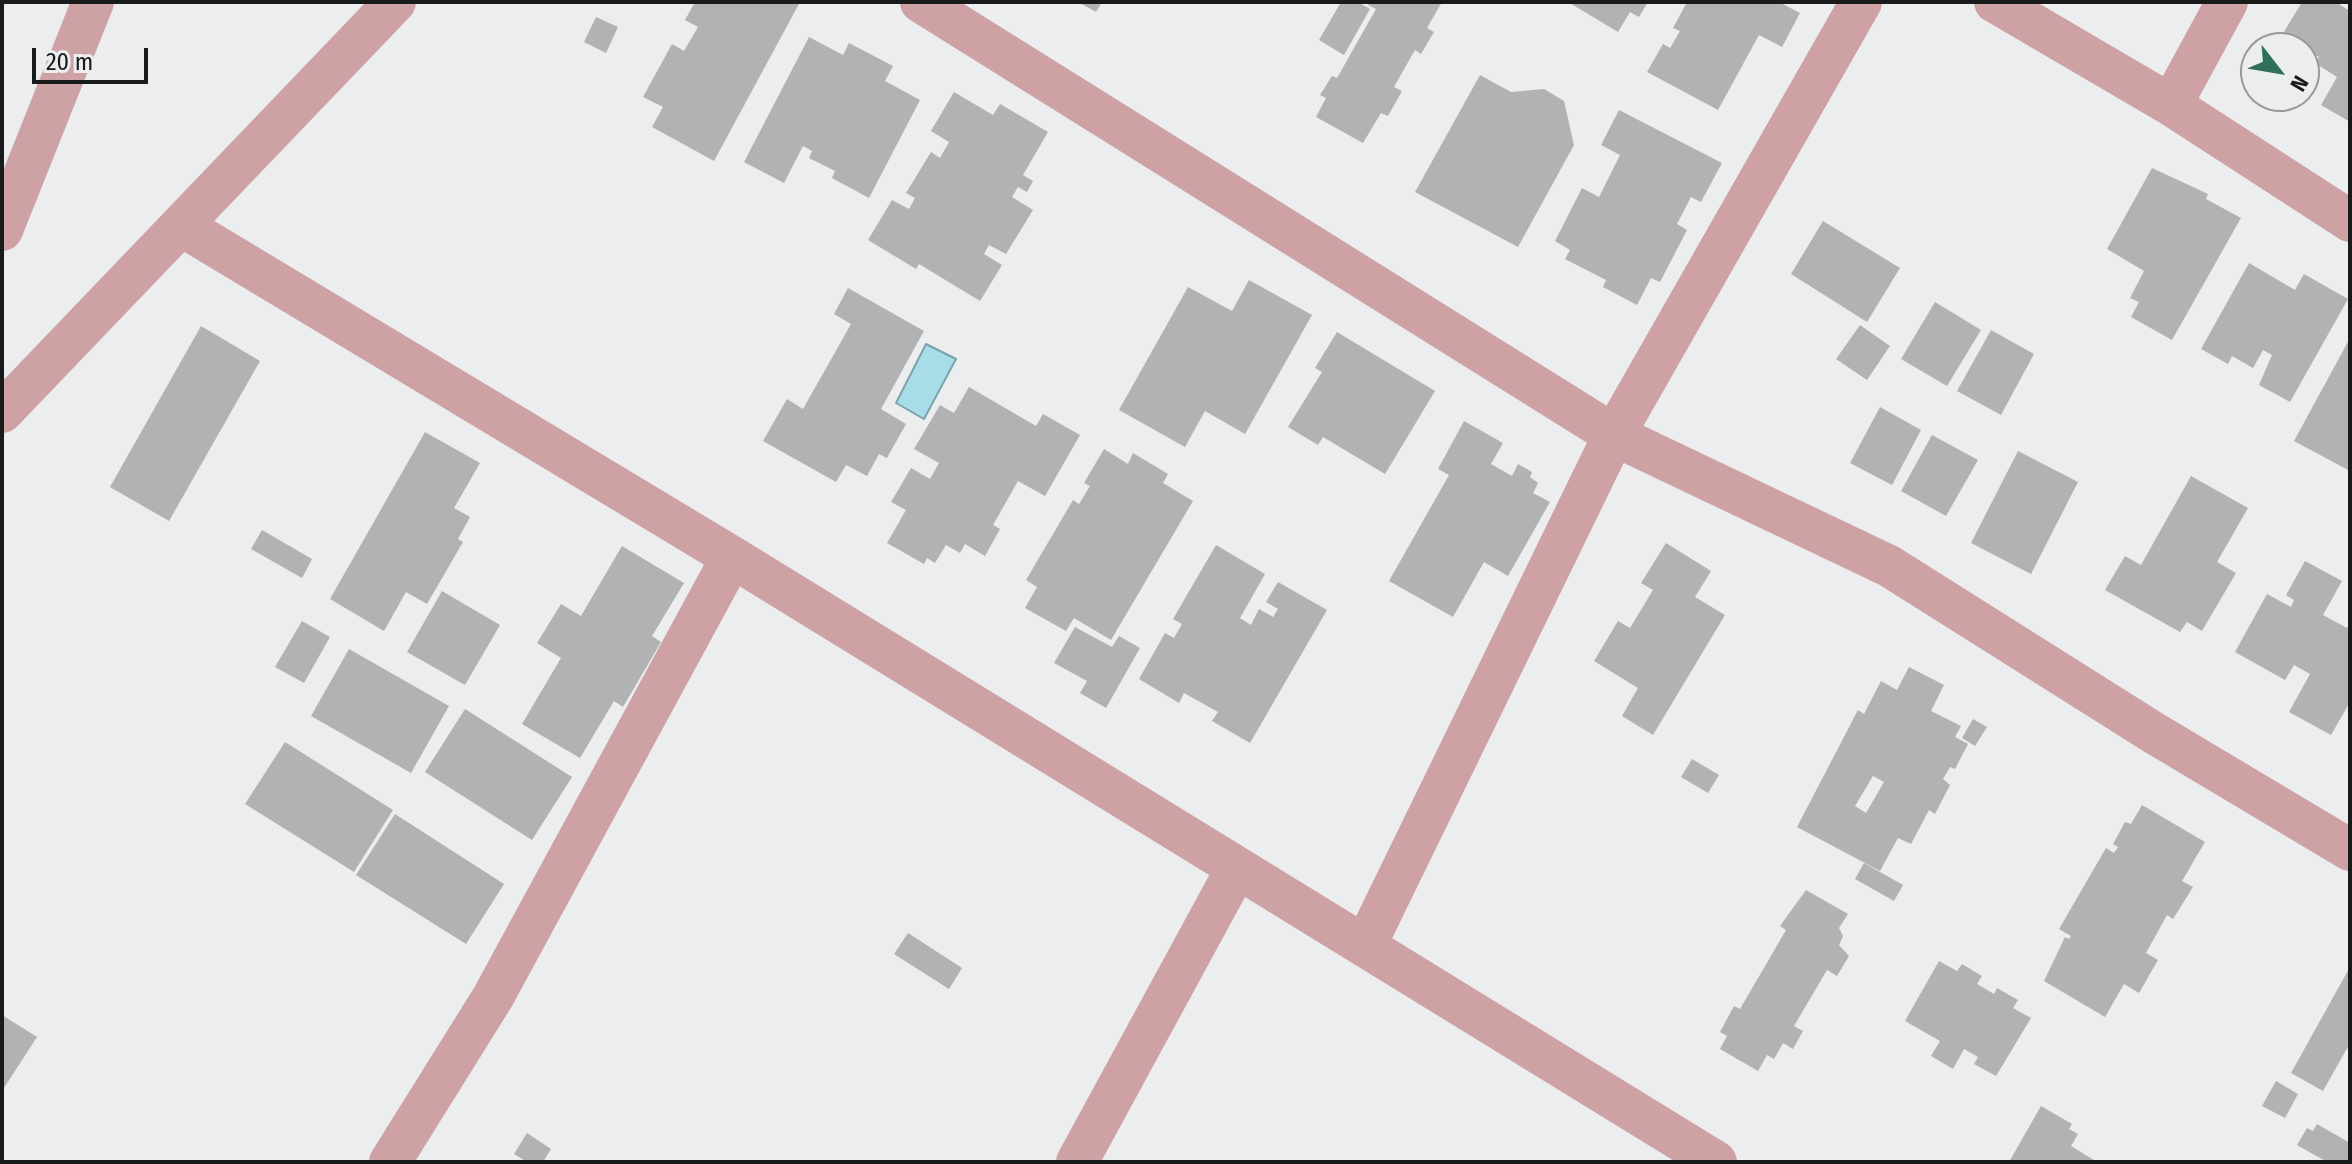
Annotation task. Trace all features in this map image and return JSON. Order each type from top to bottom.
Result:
[{"type":"street","points":[[2,230],[93,2]]},
{"type":"street","points":[[2,412],[395,2]]},
{"type":"street","points":[[921,2],[1614,435],[1889,566],[2154,733],[2350,850]]},
{"type":"street","points":[[1365,946],[1614,435],[1861,2]]},
{"type":"street","points":[[1995,2],[2171,105],[2350,221]]},
{"type":"street","points":[[2171,105],[2227,2]]},
{"type":"street","points":[[182,226],[732,557],[1716,1162]]},
{"type":"street","points":[[390,1162],[493,997],[732,557]]},
{"type":"street","points":[[1077,1162],[1237,868]]},
{"type":"water","points":[[926,344],[956,359],[924,419],[896,403]]},
{"type":"building","points":[[695,2],[800,2],[714,161],[652,127],[663,107],[643,97],[672,44],[684,51],[698,27],[685,20]]},
{"type":"building","points":[[1078,2],[1102,2],[1096,12]]},
{"type":"building","points":[[1341,2],[1358,2],[1370,9],[1344,55],[1319,40]]},
{"type":"building","points":[[1370,2],[1442,2],[1427,28],[1434,32],[1421,54],[1415,50],[1394,87],[1402,91],[1388,116],[1381,113],[1363,143],[1316,117],[1326,98],[1320,95],[1332,76],[1337,78],[1376,9],[1368,5]]},
{"type":"building","points":[[1568,2],[1648,2],[1639,17],[1630,12],[1618,32]]},
{"type":"building","points":[[1687,2],[1779,2],[1800,13],[1782,47],[1759,35],[1718,110],[1647,72],[1663,44],[1670,48],[1680,31],[1673,28]]},
{"type":"building","points":[[2302,2],[2342,2],[2340,5],[2350,11],[2350,122],[2321,105],[2337,77],[2320,66],[2320,32],[2284,32]]},
{"type":"building","points":[[596,17],[618,27],[606,53],[584,42]]},
{"type":"building","points":[[809,37],[843,55],[849,43],[893,66],[885,81],[920,100],[869,198],[832,178],[835,171],[809,158],[812,151],[803,146],[784,183],[744,162]]},
{"type":"building","points":[[1480,75],[1511,92],[1544,89],[1564,101],[1574,145],[1518,247],[1415,192]]},
{"type":"building","points":[[954,92],[993,115],[1000,104],[1048,132],[1023,175],[1033,181],[1027,192],[1018,187],[1012,197],[1033,210],[1006,254],[989,245],[984,254],[1002,265],[980,301],[919,264],[916,269],[868,240],[892,200],[909,209],[915,198],[906,193],[931,152],[940,158],[949,142],[931,131]]},
{"type":"building","points":[[1619,110],[1722,163],[1701,202],[1691,197],[1677,224],[1687,230],[1660,282],[1651,278],[1637,305],[1603,287],[1606,280],[1565,259],[1570,250],[1555,241],[1582,188],[1599,197],[1620,155],[1601,145]]},
{"type":"building","points":[[2152,168],[2208,194],[2206,199],[2241,218],[2172,340],[2131,317],[2139,302],[2130,298],[2144,271],[2107,249]]},
{"type":"building","points":[[1823,221],[1900,268],[1867,322],[1791,274]]},
{"type":"building","points":[[2249,263],[2295,290],[2304,274],[2348,299],[2290,402],[2259,385],[2272,355],[2263,350],[2253,368],[2232,356],[2228,364],[2201,349]]},
{"type":"building","points":[[1249,280],[1312,315],[1245,434],[1205,411],[1185,447],[1119,410],[1188,287],[1232,311]]},
{"type":"building","points":[[848,288],[924,331],[881,409],[906,424],[887,458],[879,454],[867,476],[846,465],[836,482],[763,441],[787,399],[803,409],[851,324],[834,314]]},
{"type":"building","points":[[1935,302],[1981,330],[1947,386],[1901,359]]},
{"type":"building","points":[[1860,325],[1890,346],[1867,380],[1836,359]]},
{"type":"building","points":[[201,326],[260,361],[169,521],[110,487]]},
{"type":"building","points":[[1991,330],[2034,354],[2001,415],[1957,391]]},
{"type":"building","points":[[1337,332],[1435,391],[1385,474],[1323,437],[1318,445],[1288,427],[1322,372],[1315,368]]},
{"type":"building","points":[[2350,338],[2350,471],[2294,441]]},
{"type":"building","points":[[969,387],[1036,426],[1043,414],[1080,435],[1045,496],[1018,481],[993,525],[1000,529],[985,556],[965,544],[960,553],[946,545],[935,563],[927,558],[924,564],[887,543],[906,510],[891,502],[911,468],[930,479],[939,463],[914,449],[940,405],[954,413]]},
{"type":"building","points":[[1880,407],[1921,430],[1892,485],[1850,463]]},
{"type":"building","points":[[1464,421],[1503,443],[1491,464],[1512,476],[1518,464],[1532,472],[1530,477],[1538,483],[1533,493],[1550,502],[1508,576],[1484,562],[1453,617],[1389,581],[1449,475],[1438,469]]},
{"type":"building","points":[[425,432],[480,463],[454,508],[470,517],[458,539],[463,542],[427,604],[406,592],[384,631],[330,599]]},
{"type":"building","points":[[1932,435],[1978,460],[1946,516],[1901,491]]},
{"type":"building","points":[[1104,449],[1128,464],[1133,453],[1168,474],[1163,483],[1193,501],[1111,640],[1074,618],[1066,631],[1025,608],[1037,587],[1026,580],[1073,500],[1079,504],[1090,486],[1084,483]]},
{"type":"building","points":[[2018,451],[2078,482],[2031,574],[1971,543]]},
{"type":"building","points":[[2191,476],[2248,508],[2217,562],[2236,573],[2202,631],[2187,622],[2180,632],[2105,590],[2125,556],[2141,565]]},
{"type":"building","points":[[262,530],[312,559],[302,578],[251,549]]},
{"type":"building","points":[[1666,543],[1711,571],[1695,597],[1725,615],[1653,735],[1622,716],[1638,688],[1594,661],[1618,621],[1630,628],[1653,590],[1641,583]]},
{"type":"building","points":[[1216,545],[1265,574],[1240,618],[1251,625],[1259,609],[1273,617],[1278,609],[1266,602],[1278,582],[1327,610],[1250,743],[1212,721],[1218,712],[1184,693],[1179,703],[1139,679],[1165,633],[1174,638],[1182,624],[1173,619]]},
{"type":"building","points":[[622,546],[684,583],[652,636],[661,642],[623,707],[614,701],[580,758],[522,724],[561,658],[537,643],[561,604],[581,616]]},
{"type":"building","points":[[2305,561],[2342,581],[2323,615],[2347,628],[2350,622],[2350,702],[2331,735],[2289,712],[2310,674],[2294,665],[2285,680],[2235,652],[2267,594],[2291,607],[2294,600],[2286,595]]},
{"type":"building","points":[[442,591],[500,625],[465,685],[407,652]]},
{"type":"building","points":[[302,621],[330,637],[304,683],[275,667]]},
{"type":"building","points":[[1075,627],[1112,647],[1119,636],[1140,648],[1106,708],[1080,693],[1087,681],[1054,663]]},
{"type":"building","points":[[349,649],[449,706],[411,773],[311,716]]},
{"type":"building","points":[[1909,667],[1944,685],[1931,711],[1961,726],[1955,737],[1968,744],[1955,769],[1950,767],[1943,779],[1950,785],[1935,814],[1929,810],[1911,844],[1898,838],[1880,871],[1797,827],[1858,710],[1864,714],[1881,681],[1897,690]],"holes":[[[1873,776],[1884,782],[1866,813],[1855,806]]]},
{"type":"building","points":[[465,709],[572,777],[532,840],[425,772]]},
{"type":"building","points":[[1973,719],[1987,727],[1975,746],[1962,738]]},
{"type":"building","points":[[285,742],[393,810],[354,872],[245,804]]},
{"type":"building","points":[[1692,759],[1719,775],[1708,793],[1681,777]]},
{"type":"building","points":[[2142,805],[2205,842],[2182,881],[2193,887],[2173,919],[2167,915],[2146,953],[2158,960],[2139,993],[2124,984],[2105,1017],[2044,981],[2065,937],[2069,939],[2071,936],[2059,929],[2106,848],[2114,853],[2118,847],[2113,844],[2125,822],[2131,824]]},
{"type":"building","points":[[395,814],[504,884],[466,944],[356,875]]},
{"type":"building","points":[[1864,863],[1903,885],[1894,901],[1855,879]]},
{"type":"building","points":[[1806,890],[1848,914],[1839,928],[1843,936],[1839,945],[1849,956],[1837,976],[1827,970],[1794,1026],[1803,1031],[1793,1049],[1783,1043],[1774,1059],[1767,1055],[1758,1071],[1720,1049],[1727,1036],[1720,1032],[1734,1006],[1740,1009],[1786,930],[1780,926]]},
{"type":"building","points":[[908,933],[962,968],[949,989],[894,954]]},
{"type":"building","points":[[1939,961],[1957,971],[1962,964],[1982,976],[1977,984],[1994,994],[1997,988],[2018,1000],[2013,1008],[2031,1018],[1996,1076],[1974,1064],[1978,1057],[1964,1049],[1953,1069],[1931,1056],[1940,1041],[1905,1021]]},
{"type":"building","points":[[2350,967],[2350,1043],[2323,1091],[2291,1073]]},
{"type":"building","points":[[2,1015],[37,1037],[2,1091]]},
{"type":"building","points":[[2276,1081],[2298,1094],[2285,1118],[2262,1106]]},
{"type":"building","points":[[2041,1106],[2072,1124],[2069,1129],[2078,1134],[2071,1146],[2097,1162],[2009,1162]]},
{"type":"building","points":[[2317,1124],[2350,1143],[2350,1162],[2327,1162],[2297,1145],[2307,1128],[2313,1131]]},
{"type":"building","points":[[527,1133],[551,1149],[543,1162],[527,1162],[514,1154]]}]
